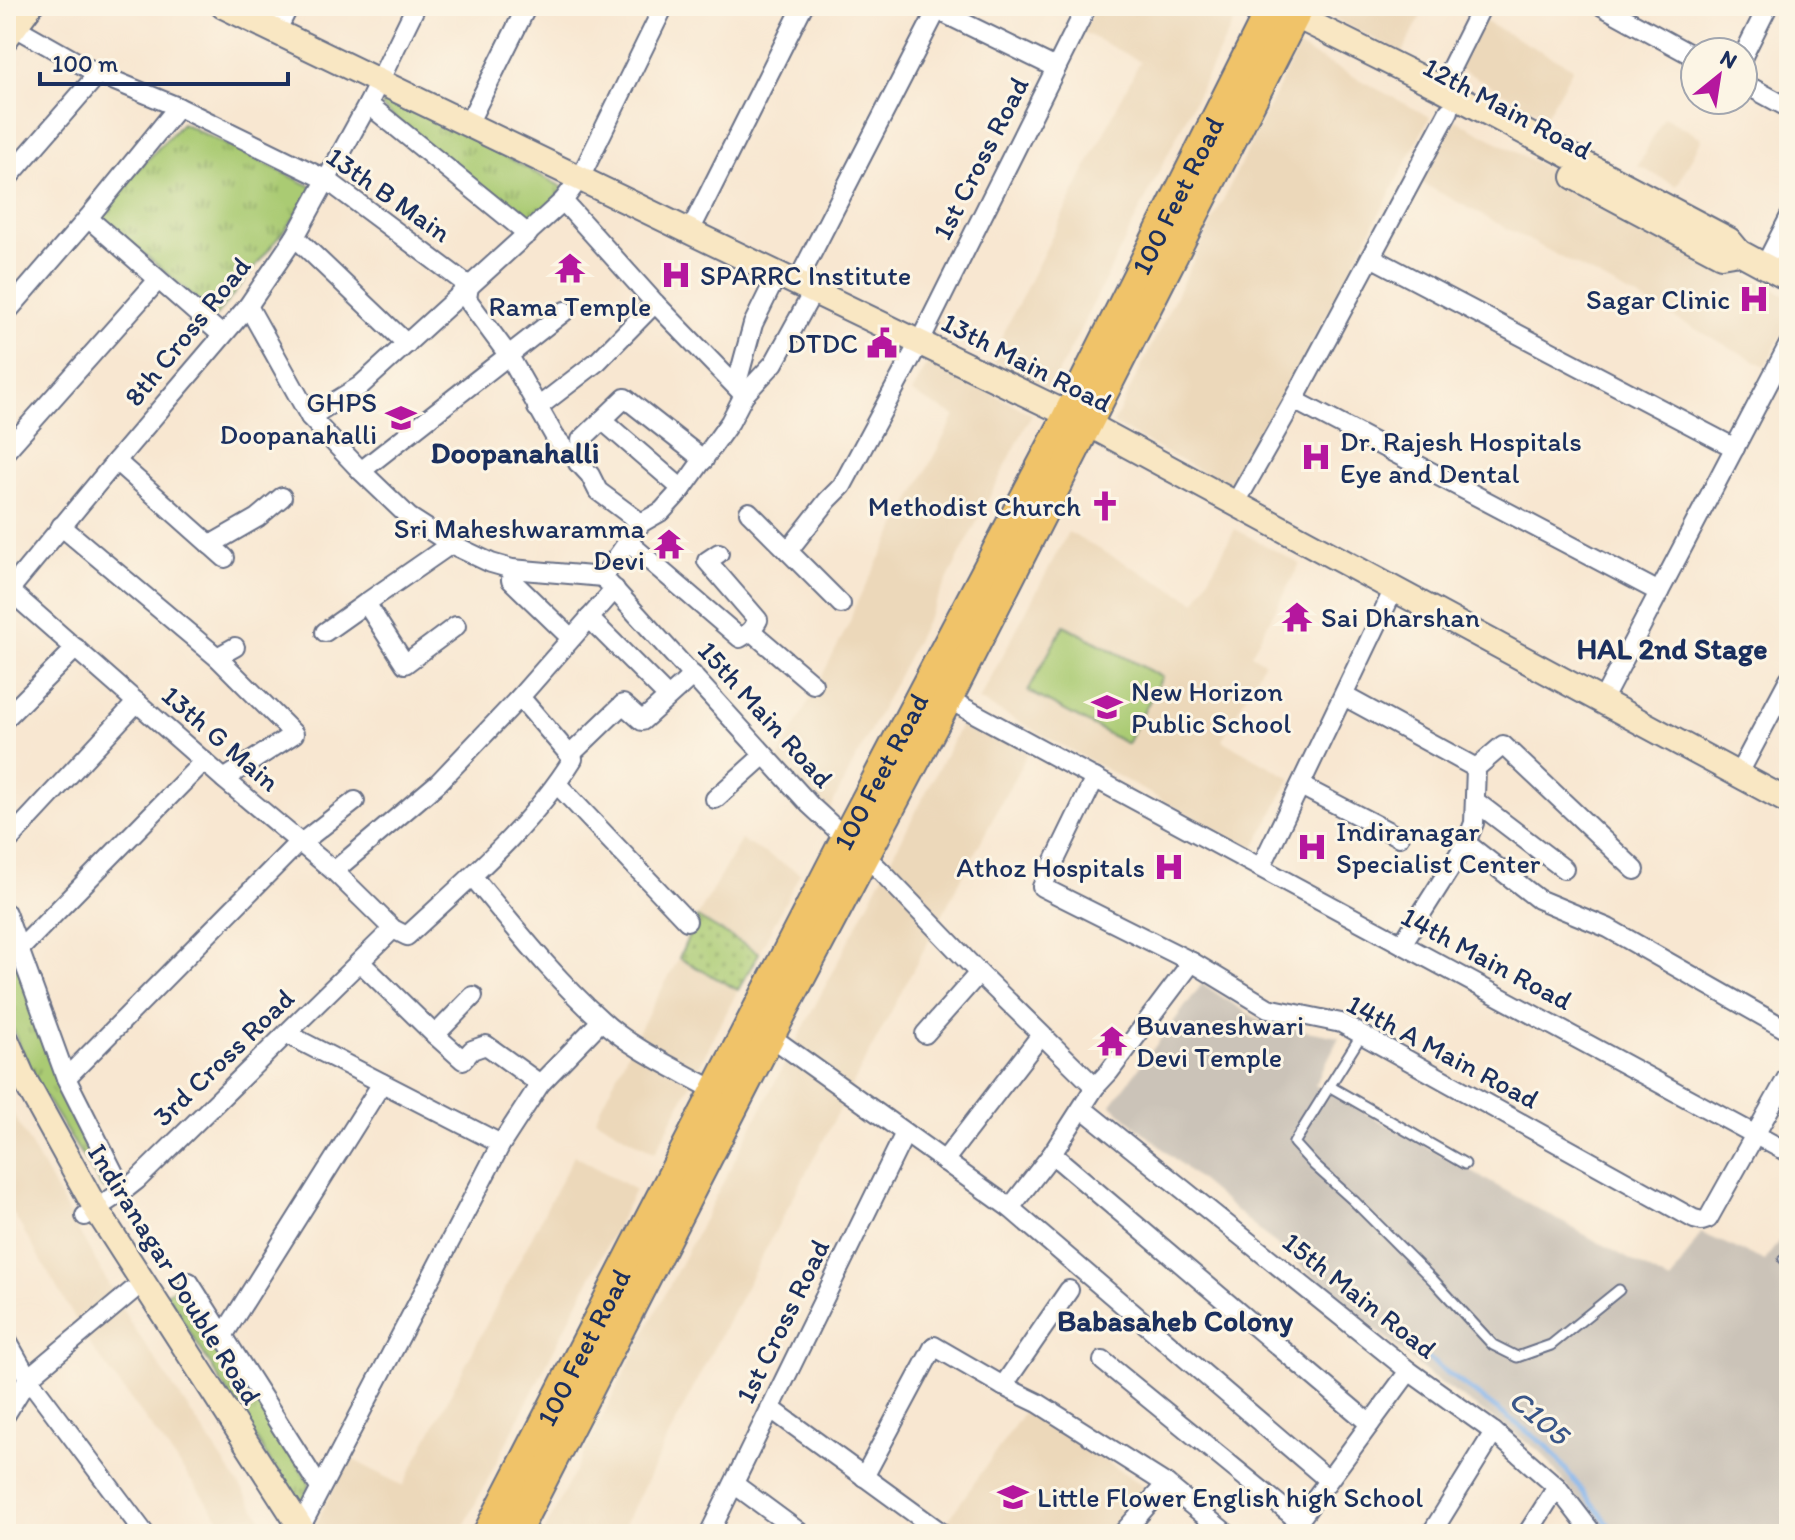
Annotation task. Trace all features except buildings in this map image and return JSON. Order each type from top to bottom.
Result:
[{"type":"main road","name":"100 Feet Road","points":[[515,1534],[770,1036],[854,848],[948,699],[1078,419],[1279,11]]},
{"type":"main road","name":"100 Feet Road","points":[[487,1534],[716,1091],[854,848],[1078,419]]},
{"type":"street","points":[[10,32],[30,6]]},
{"type":"street","name":"13th Main Road","points":[[223,6],[1078,419],[1789,802]]},
{"type":"street","points":[[276,32],[289,6]]},
{"type":"street","name":"8th Cross Road","points":[[8,592],[248,306],[295,237],[327,180],[416,6]]},
{"type":"street","points":[[468,124],[527,6]]},
{"type":"street","points":[[310,417],[360,386],[563,201],[580,178],[664,6]]},
{"type":"street","points":[[690,231],[803,6]]},
{"type":"street","name":"1st Cross Road","points":[[788,551],[842,486],[920,341],[1087,6]]},
{"type":"street","points":[[1235,504],[1371,257],[1445,100],[1482,6]]},
{"type":"street","points":[[1602,6],[1629,12],[1679,46]]},
{"type":"street","points":[[1753,36],[1768,6]]},
{"type":"street","points":[[334,871],[438,783],[520,697],[589,618],[641,523],[662,511],[682,489],[730,422],[744,395],[774,363],[796,282],[933,8],[1056,68]]},
{"type":"street","name":"12th Main Road","points":[[1279,11],[1721,255],[1739,252],[1789,279]]},
{"type":"street","name":"13th B Main","points":[[10,32],[98,74],[178,107],[327,180],[469,286]]},
{"type":"street","points":[[6,180],[98,74]]},
{"type":"street","points":[[1759,92],[1789,108]]},
{"type":"street","points":[[368,104],[528,234]]},
{"type":"street","points":[[6,313],[178,107]]},
{"type":"street","points":[[563,201],[744,395]]},
{"type":"street","points":[[88,218],[222,335]]},
{"type":"street","points":[[1765,265],[1789,218]]},
{"type":"street","points":[[295,237],[407,344]]},
{"type":"street","points":[[1371,257],[1735,448]]},
{"type":"street","points":[[6,451],[158,280]]},
{"type":"street","points":[[744,395],[738,379],[753,324],[796,282]]},
{"type":"street","points":[[469,286],[467,299],[509,356],[555,437],[590,475],[598,491],[641,523]]},
{"type":"street","points":[[537,408],[598,361],[655,303]]},
{"type":"street","points":[[248,306],[310,417],[409,517],[451,544],[491,563],[512,569],[609,583]]},
{"type":"street","points":[[361,471],[565,311]]},
{"type":"street","points":[[1602,701],[1789,344]]},
{"type":"street","points":[[578,463],[586,447],[581,440],[625,398],[704,460]]},
{"type":"street","points":[[1294,400],[1659,592]]},
{"type":"street","points":[[602,420],[682,489]]},
{"type":"street","points":[[116,461],[225,558]]},
{"type":"street","points":[[210,545],[257,518],[282,497]]},
{"type":"street","points":[[749,512],[841,604]]},
{"type":"street","points":[[61,526],[217,657],[294,734],[224,779]]},
{"type":"street","points":[[628,542],[740,638],[751,631],[758,620],[707,561],[719,553]]},
{"type":"street","points":[[325,632],[451,544]]},
{"type":"street","points":[[512,569],[511,580],[571,638]]},
{"type":"street","name":"15th Main Road","points":[[609,583],[810,805],[879,869],[1095,1087]]},
{"type":"street","points":[[1261,867],[1394,589]]},
{"type":"street","name":"13th G Main","points":[[8,592],[334,871],[393,929]]},
{"type":"street","points":[[366,603],[405,664],[456,626]]},
{"type":"street","points":[[589,618],[668,697]]},
{"type":"street","points":[[751,631],[813,684]]},
{"type":"street","points":[[217,657],[235,647]]},
{"type":"street","points":[[6,718],[76,648]]},
{"type":"street","points":[[570,755],[623,704],[642,721],[693,675]]},
{"type":"street","points":[[1738,775],[1789,679]]},
{"type":"street","points":[[1344,696],[1476,768]]},
{"type":"street","points":[[393,929],[407,936],[472,876],[528,820],[573,759],[520,697]]},
{"type":"street","name":"14th Main Road","points":[[948,699],[1789,1153]]},
{"type":"street","points":[[6,843],[137,702]]},
{"type":"street","points":[[1402,944],[1466,843],[1474,823],[1476,768],[1503,745],[1635,870]]},
{"type":"street","points":[[715,799],[764,755]]},
{"type":"street","points":[[19,950],[204,761]]},
{"type":"street","name":"14th A Main Road","points":[[1095,778],[1042,887],[1192,962],[1268,1008],[1341,1023],[1694,1219],[1708,1219],[1755,1135]]},
{"type":"street","points":[[557,784],[687,921]]},
{"type":"street","points":[[1301,786],[1399,837]]},
{"type":"street","points":[[66,1078],[300,843],[355,801]]},
{"type":"street","points":[[1475,801],[1564,869]]},
{"type":"street","points":[[1466,843],[1538,899],[1608,928],[1789,1031]]},
{"type":"street","points":[[472,876],[542,961],[601,1021],[641,1049],[716,1091]]},
{"type":"street","points":[[6,913],[66,1078],[123,1191]]},
{"type":"street","name":"3rd Cross Road","points":[[90,1213],[123,1191],[393,929]]},
{"type":"street","points":[[360,962],[463,1060],[472,1050],[486,1045],[540,1084]]},
{"type":"street","points":[[1010,1208],[1052,1154],[1095,1087],[1192,962]]},
{"type":"street","points":[[925,1034],[979,973]]},
{"type":"street","points":[[435,1035],[473,996]]},
{"type":"street","points":[[297,1532],[501,1144],[540,1084],[601,1021]]},
{"type":"street","points":[[287,1034],[501,1144]]},
{"type":"street","points":[[944,1161],[1041,1035]]},
{"type":"street","points":[[770,1036],[1010,1208],[1328,1480]]},
{"type":"street","name":"Indiranagar Double Road","points":[[6,1039],[90,1213],[132,1291],[297,1532]]},
{"type":"street","points":[[1755,1135],[1789,1074]]},
{"type":"street","name":"Indiranagar Double Road","points":[[6,1075],[90,1213],[297,1532]]},
{"type":"street","points":[[223,1336],[382,1083]]},
{"type":"street","name":"15th Main Road","points":[[1083,1109],[1409,1371],[1494,1432],[1557,1487],[1593,1534]]},
{"type":"street","name":"1st Cross Road","points":[[709,1534],[905,1133]]},
{"type":"street","points":[[1052,1154],[1370,1424]]},
{"type":"street","points":[[189,1282],[320,1488]]},
{"type":"street","points":[[1003,1386],[1069,1290]]},
{"type":"street","points":[[6,1414],[28,1378],[132,1291]]},
{"type":"street","points":[[6,1339],[28,1378],[145,1534]]},
{"type":"street","points":[[864,1477],[934,1346],[1038,1403],[1166,1484],[1227,1534]]},
{"type":"street","points":[[1103,1361],[1294,1527],[1409,1371]]},
{"type":"street","points":[[770,1408],[943,1534]]},
{"type":"street","points":[[1431,1534],[1494,1432]]},
{"type":"street","points":[[734,1484],[802,1534]]},
{"type":"street","points":[[1122,1534],[1166,1484]]},
{"type":"street","points":[[1527,1534],[1557,1487]]},
{"type":"lane","points":[[1362,1034],[1294,1143],[1434,1281],[1493,1345],[1517,1357],[1551,1345],[1619,1290]]},
{"type":"lane","points":[[1329,1086],[1465,1164]]},
{"type":"shaded area","points":[[1096,6],[1217,6],[1237,16],[1050,390],[990,360],[1140,61],[1083,32]]},
{"type":"shaded area","points":[[1319,6],[1426,6],[1402,53],[1317,10]]},
{"type":"shaded area","points":[[1482,20],[1573,68],[1546,116],[1459,68]]},
{"type":"shaded area","points":[[1298,47],[1430,117],[1235,490],[1113,424]]},
{"type":"shaded area","points":[[1664,117],[1702,138],[1677,186],[1638,166]]},
{"type":"shaded area","points":[[1456,120],[1789,297],[1789,320],[1765,366],[1422,183]]},
{"type":"shaded area","points":[[929,361],[1032,414],[829,811],[776,764],[955,416],[912,393]]},
{"type":"shaded area","points":[[1235,529],[1300,564],[1251,654],[1264,662],[1222,740],[1291,778],[1253,850],[979,700],[1068,532],[1196,602]]},
{"type":"shaded area","points":[[964,719],[1028,752],[700,1374],[620,1534],[543,1534],[640,1342]]},
{"type":"shaded area","points":[[741,840],[800,873],[759,953],[697,917]]},
{"type":"shaded area","points":[[679,958],[738,990],[655,1153],[595,1119]]},
{"type":"shaded area","points":[[1202,984],[1263,1023],[1339,1037],[1315,1085],[1670,1282],[1701,1233],[1765,1261],[1789,1226],[1789,1534],[1603,1534],[1541,1452],[1432,1377],[1111,1105]]},
{"type":"shaded area","points":[[6,1101],[128,1319],[272,1534],[231,1534],[93,1349],[6,1201]]},
{"type":"shaded area","points":[[574,1155],[635,1190],[460,1534],[310,1534],[350,1458],[403,1486]]},
{"type":"shaded area","points":[[1026,1409],[1150,1490],[1113,1534],[961,1534],[946,1523]]},
{"type":"green space","points":[[387,92],[564,188],[527,229],[382,107]]},
{"type":"green space","points":[[182,123],[317,189],[216,316],[97,213]]},
{"type":"green space","points":[[1064,625],[1162,677],[1127,744],[1028,691]]},
{"type":"green space","points":[[697,917],[759,953],[738,990],[679,958]]},
{"type":"green space","points":[[6,936],[115,1182],[103,1189],[31,1075],[6,1011]]},
{"type":"green space","points":[[184,1283],[310,1484],[300,1510],[166,1293]]},
{"type":"waterway","name":"C105","points":[[1418,1351],[1548,1447],[1616,1534]]},
{"type":"place","name":"Rama Temple","points":[[570,268]]},
{"type":"place","name":"SPARRC Institute","points":[[676,275]]},
{"type":"place","name":"Sagar Clinic","points":[[1754,299]]},
{"type":"place","name":"DTDC","points":[[882,343]]},
{"type":"place","name":"GHPS Doopanahalli","points":[[401,418]]},
{"type":"place","name":"Dr. Rajesh Hospitals Eye and Dental","points":[[1316,457]]},
{"type":"place","name":"Methodist Church","points":[[1105,506]]},
{"type":"place","name":"Sri Maheshwaramma Devi","points":[[669,544]]},
{"type":"place","name":"Sai Dharshan","points":[[1297,617]]},
{"type":"place","name":"New Horizon Public School","points":[[1107,707]]},
{"type":"place","name":"Indiranagar Specialist Center","points":[[1312,847]]},
{"type":"place","name":"Athoz Hospitals","points":[[1169,867]]},
{"type":"place","name":"Buvaneshwari Devi Temple","points":[[1112,1041]]},
{"type":"place","name":"Little Flower English high School","points":[[1013,1497]]},
{"type":"district","name":"Doopanahalli","points":[[515,453]]},
{"type":"district","name":"HAL 2nd Stage","points":[[1672,649]]},
{"type":"district","name":"Babasaheb Colony","points":[[1175,1321]]}]
